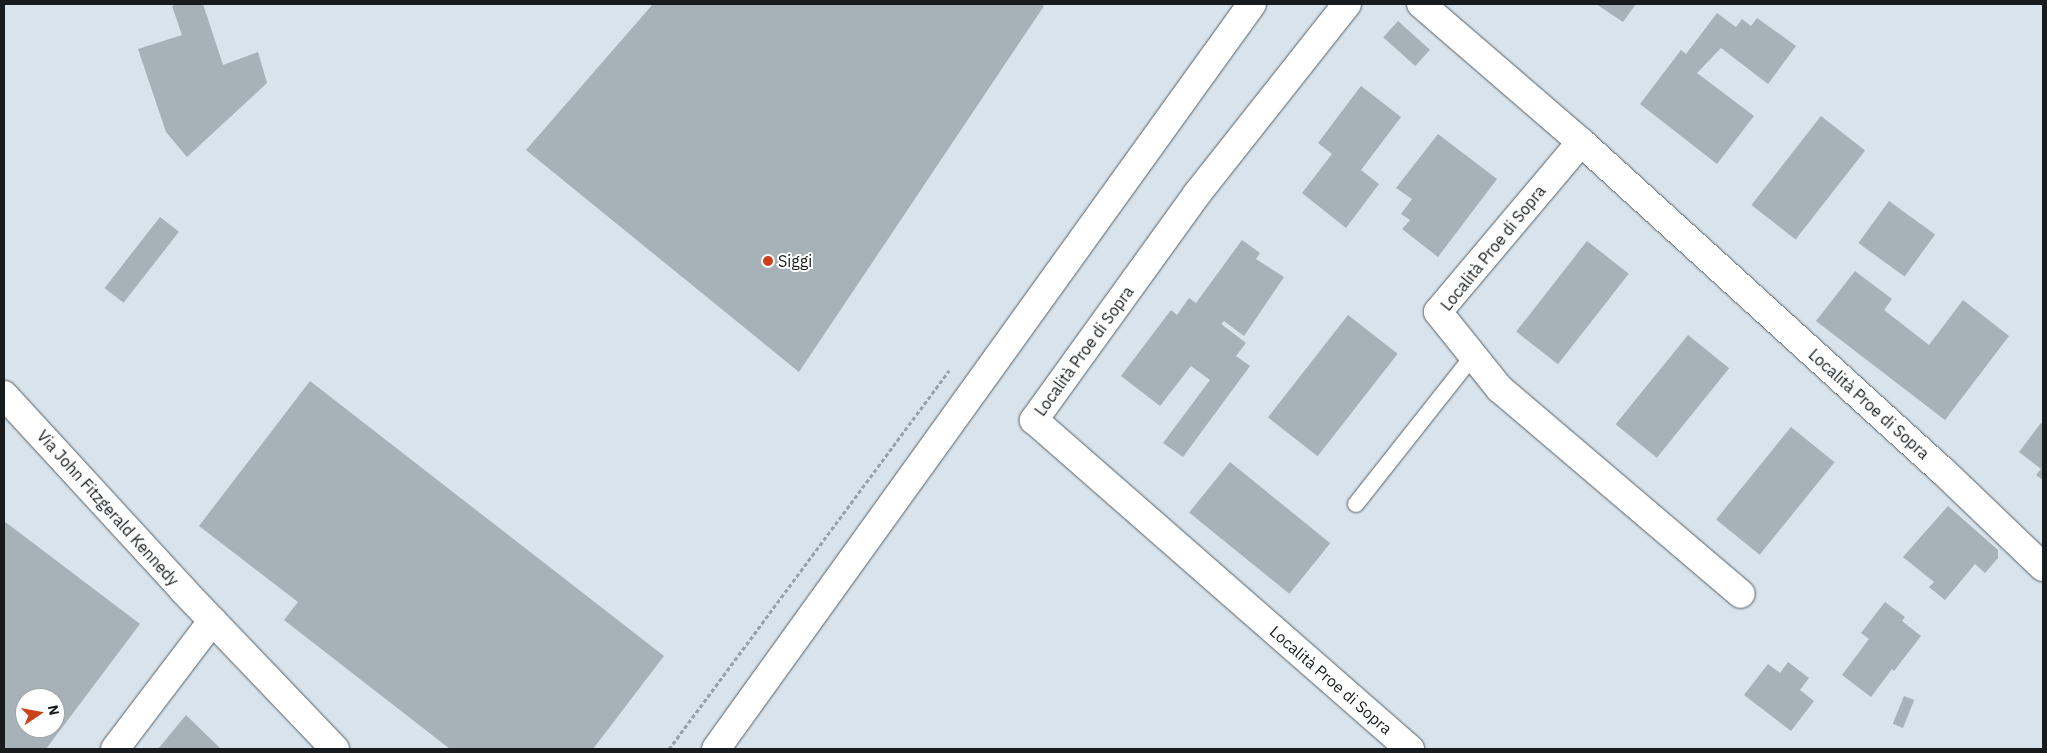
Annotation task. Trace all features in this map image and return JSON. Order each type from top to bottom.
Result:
[{"type":"street","points":[[716,749],[1252,4]]},
{"type":"street","name":"Località Proe di Sopra","points":[[1347,4],[1197,194],[1034,420],[1410,749]]},
{"type":"street","name":"Località Proe di Sopra","points":[[1421,4],[1581,142],[1945,473],[2043,567]]},
{"type":"street","name":"Località Proe di Sopra","points":[[1581,142],[1438,312],[1500,389],[1741,594]]},
{"type":"street","name":"Via John Fitzgerald Kennedy","points":[[4,395],[212,622],[335,749]]},
{"type":"street","points":[[115,749],[212,622]]},
{"type":"lane","points":[[1356,504],[1473,356]]},
{"type":"path","points":[[669,749],[954,363]]},
{"type":"building","points":[[177,4],[203,4],[223,65],[258,52],[267,83],[187,157],[166,132],[138,49],[182,35],[172,6]]},
{"type":"building","name":"Siggi","points":[[653,4],[1040,4],[1044,6],[799,372],[526,150]]},
{"type":"building","points":[[1596,4],[1636,4],[1623,22]]},
{"type":"building","points":[[1717,13],[1736,27],[1742,19],[1751,26],[1757,18],[1796,46],[1768,84],[1721,48],[1697,73],[1754,116],[1717,164],[1640,104],[1681,50],[1686,54]]},
{"type":"building","points":[[1398,21],[1430,50],[1415,66],[1383,37]]},
{"type":"building","points":[[1361,86],[1401,117],[1361,170],[1379,184],[1346,228],[1302,193],[1332,154],[1318,143]]},
{"type":"building","points":[[1821,116],[1865,150],[1796,240],[1751,205]]},
{"type":"building","points":[[1438,134],[1497,179],[1438,257],[1402,229],[1410,220],[1401,214],[1412,199],[1396,188]]},
{"type":"building","points":[[1889,201],[1935,235],[1905,277],[1858,243]]},
{"type":"building","points":[[160,217],[179,232],[124,303],[105,288]]},
{"type":"building","points":[[1242,240],[1260,253],[1256,259],[1284,277],[1244,336],[1224,321],[1221,324],[1246,343],[1236,356],[1250,366],[1183,457],[1163,443],[1210,380],[1191,366],[1160,406],[1121,376],[1171,310],[1177,315],[1189,298],[1196,303]]},
{"type":"building","points":[[1587,241],[1629,274],[1558,364],[1516,332]]},
{"type":"building","points":[[1855,271],[1892,299],[1884,310],[1929,345],[1963,300],[2009,336],[1945,420],[1816,321]]},
{"type":"building","points":[[1348,315],[1398,354],[1318,456],[1268,417]]},
{"type":"building","points":[[1688,335],[1729,368],[1657,458],[1616,424]]},
{"type":"building","points":[[310,381],[664,656],[593,749],[450,749],[284,620],[298,602],[199,526]]},
{"type":"building","points":[[2041,423],[2043,424],[2043,480],[2036,475],[2041,469],[2019,452]]},
{"type":"building","points":[[1791,427],[1835,462],[1760,555],[1716,519]]},
{"type":"building","points":[[1230,462],[1330,543],[1289,594],[1189,513]]},
{"type":"building","points":[[1948,506],[1998,550],[1998,558],[1985,573],[1975,564],[1945,600],[1929,587],[1934,582],[1903,557]]},
{"type":"building","points":[[4,521],[140,624],[65,724],[65,688],[15,688],[15,738],[54,738],[46,749],[4,749]]},
{"type":"building","points":[[1885,602],[1905,617],[1902,621],[1921,636],[1894,671],[1892,669],[1871,697],[1842,675],[1869,639],[1861,633]]},
{"type":"building","points":[[1788,662],[1809,678],[1800,690],[1814,701],[1791,731],[1744,695],[1768,664],[1780,673]]},
{"type":"building","points":[[1904,696],[1914,700],[1903,728],[1893,724]]},
{"type":"building","points":[[186,715],[221,749],[158,749]]},
{"type":"place","name":"Siggi","points":[[768,261]]}]
